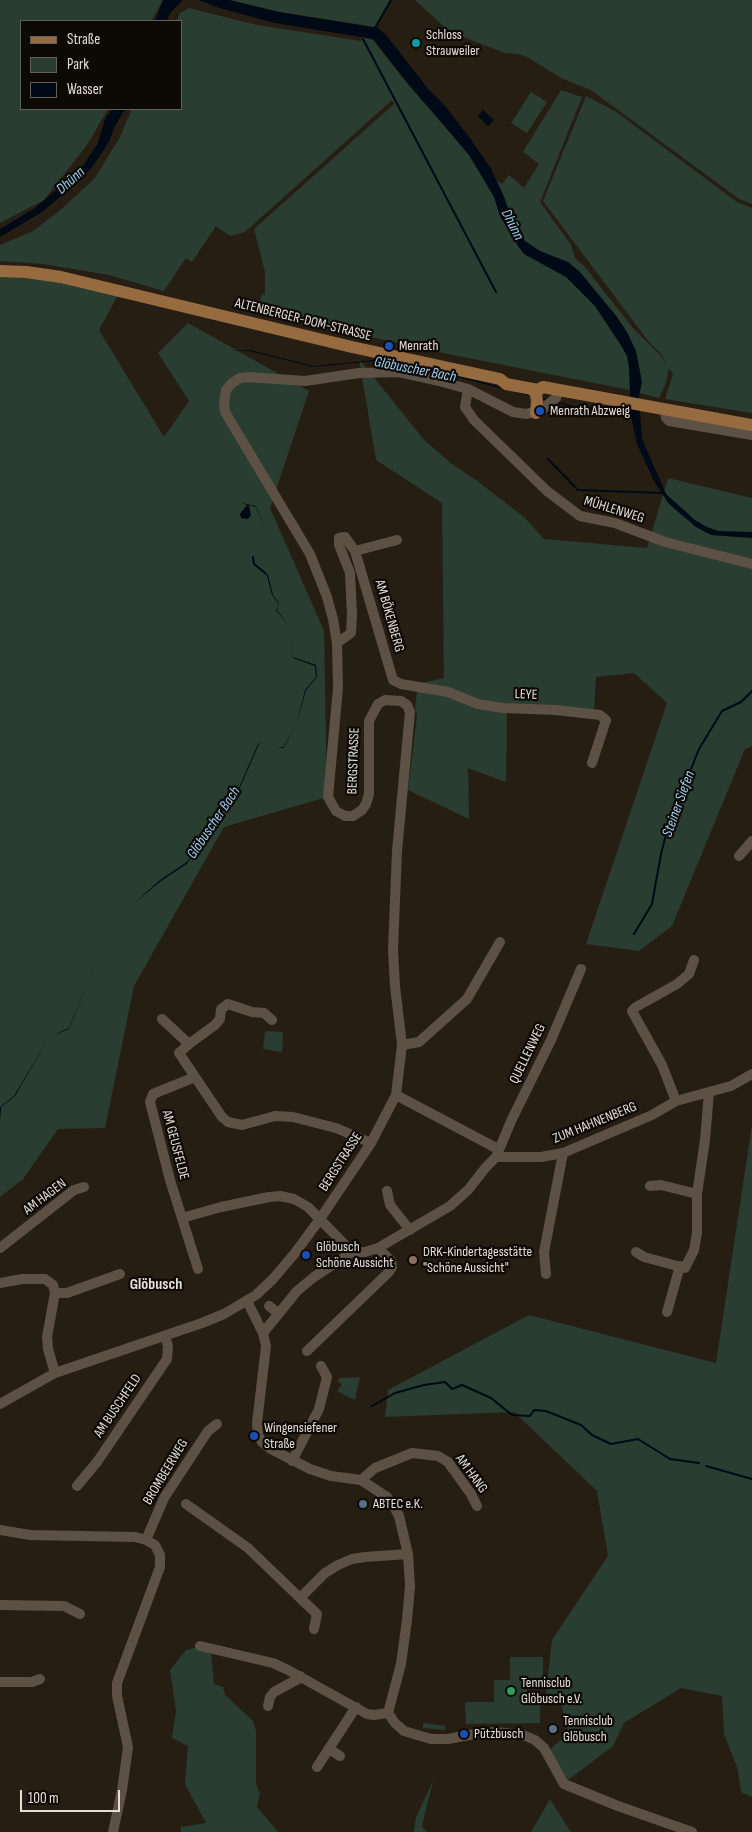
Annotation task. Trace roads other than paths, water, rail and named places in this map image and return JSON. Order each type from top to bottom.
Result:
[{"type":"main road","name":"ALTENBERGER-DOM-STRASSE","points":[[0,271],[61,277],[346,346],[500,379],[507,377],[534,381],[538,388],[559,390],[752,425]]},
{"type":"main road","points":[[536,413],[536,394],[538,388]]},
{"type":"street","name":"BERGSTRASSE","points":[[0,1404],[55,1373],[202,1323],[247,1301],[273,1279],[320,1219],[371,1143],[396,1094],[402,1045],[393,950],[397,851],[410,712],[407,704],[401,700],[385,700],[378,704],[369,721],[368,794],[366,804],[362,810],[353,816],[345,816],[336,811],[328,797],[338,688],[337,643],[327,597],[310,554],[225,412],[226,390],[232,383],[248,376],[304,381],[379,371],[399,372],[468,389],[513,412],[536,413]]},
{"type":"street","name":"MÜHLENWEG","points":[[468,389],[466,407],[474,420],[547,490],[580,516],[615,523],[665,542],[752,564]]},
{"type":"street","points":[[536,413],[556,398],[559,390]]},
{"type":"street","points":[[665,410],[668,421],[752,435]]},
{"type":"street","name":"AM BÖKENBERG","points":[[337,643],[351,632],[350,573],[339,546],[339,538],[345,537],[355,551],[393,680],[401,684]]},
{"type":"street","points":[[355,551],[398,540]]},
{"type":"street","name":"LEYE","points":[[401,684],[448,692],[478,704],[503,708],[556,710],[603,716],[606,720],[592,763]]},
{"type":"street","points":[[739,856],[752,841]]},
{"type":"street","points":[[402,1045],[419,1042],[467,999],[500,942]]},
{"type":"street","points":[[676,1101],[662,1065],[632,1011],[677,984],[689,974],[694,960]]},
{"type":"street","name":"QUELLENWEG","points":[[497,1153],[551,1040],[581,969]]},
{"type":"street","points":[[272,1020],[264,1013],[252,1012],[228,1004],[221,1009],[220,1019],[215,1025],[179,1053],[222,1117],[228,1122],[242,1125],[275,1116],[293,1117],[336,1128],[371,1143]]},
{"type":"street","points":[[162,1019],[190,1044]]},
{"type":"street","name":"ZUM HAHNENBERG","points":[[497,1153],[541,1158],[563,1153],[652,1115],[676,1101],[731,1086],[752,1074]]},
{"type":"street","name":"AM GEUSFELDE","points":[[194,1077],[153,1094],[150,1102],[198,1269]]},
{"type":"street","points":[[636,1252],[644,1257],[685,1268],[694,1250],[697,1232],[697,1194],[705,1140],[708,1092]]},
{"type":"street","points":[[263,1333],[278,1313],[314,1276],[352,1252],[364,1252],[378,1248],[450,1206],[468,1190],[497,1153],[396,1094]]},
{"type":"street","points":[[546,1274],[544,1252],[563,1153]]},
{"type":"street","points":[[650,1186],[661,1185],[697,1194]]},
{"type":"street","name":"AM HAGEN","points":[[0,1248],[74,1190],[84,1187]]},
{"type":"street","points":[[387,1192],[390,1204],[410,1230]]},
{"type":"street","points":[[182,1218],[221,1207],[280,1196],[294,1199],[308,1207],[352,1252]]},
{"type":"street","points":[[308,1351],[389,1272],[392,1267],[391,1261],[378,1248]]},
{"type":"street","points":[[667,1312],[680,1266]]},
{"type":"street","points":[[55,1293],[67,1293],[120,1274]]},
{"type":"street","points":[[0,1283],[22,1279],[45,1279],[53,1285],[55,1293],[47,1337],[48,1349],[55,1373]]},
{"type":"street","points":[[247,1301],[263,1333],[266,1346],[266,1360],[257,1423],[258,1434],[262,1442],[292,1461],[310,1469],[331,1476],[361,1480],[386,1496],[394,1504],[403,1530],[408,1554],[410,1586],[408,1620],[401,1664],[388,1713]]},
{"type":"street","points":[[269,1306],[278,1313]]},
{"type":"street","name":"AM BUSCHFELD","points":[[77,1486],[97,1462],[167,1358],[168,1346],[165,1336]]},
{"type":"street","points":[[292,1461],[319,1409],[327,1377],[321,1366]]},
{"type":"street","name":"BROMBEERWEG","points":[[146,1540],[164,1498],[208,1431],[217,1424]]},
{"type":"street","name":"AM HANG","points":[[361,1480],[375,1468],[412,1453],[438,1456],[448,1462],[477,1506]]},
{"type":"street","points":[[186,1504],[248,1548],[317,1614],[314,1629]]},
{"type":"street","points":[[0,1530],[30,1535],[135,1537],[155,1545],[160,1555],[160,1567],[117,1683],[117,1696],[128,1747],[122,1790],[113,1832]]},
{"type":"street","points":[[300,1598],[325,1573],[352,1559],[408,1554]]},
{"type":"street","points":[[0,1605],[64,1606],[80,1614]]},
{"type":"street","points":[[200,1646],[273,1663],[367,1714],[388,1713]]},
{"type":"street","points":[[268,1706],[270,1697],[274,1692],[298,1679],[300,1676]]},
{"type":"street","points":[[0,1682],[32,1682],[40,1679]]},
{"type":"street","points":[[317,1767],[356,1708]]},
{"type":"street","points":[[388,1713],[404,1731],[432,1739],[448,1739],[495,1732],[523,1735],[535,1740],[544,1748],[564,1784],[618,1806],[692,1832]]},
{"type":"street","points":[[329,1749],[340,1756]]},
{"type":"water","points":[[163,0],[183,0],[170,13],[167,20],[155,20]]},
{"type":"water","name":"Dhünn","points":[[199,0],[229,0],[279,12],[378,28],[386,35],[429,90],[445,106],[467,134],[491,169],[513,222],[525,241],[540,251],[568,262],[580,272],[627,332],[636,351],[642,382],[639,396],[642,439],[666,494],[695,520],[707,527],[718,531],[752,532],[752,538],[711,535],[696,527],[669,504],[655,483],[637,444],[631,416],[627,356],[595,306],[566,277],[524,254],[500,216],[494,197],[469,155],[373,39],[275,23],[216,7]]},
{"type":"water","name":"Dhünn","points":[[111,110],[124,110],[114,128],[109,142],[92,167],[80,180],[42,212],[0,237],[0,229],[35,208],[81,169],[98,143],[105,119]]},
{"type":"water","points":[[483,110],[494,120],[488,126],[478,116]]},
{"type":"water","name":"Glöbuscher Bach","points":[[229,350],[250,350],[313,366],[374,360],[459,376],[578,407],[631,416],[578,408],[457,377],[374,361],[313,367],[249,351]]},
{"type":"water","points":[[242,503],[256,506],[266,530],[256,507],[249,505],[251,515],[248,519],[241,518],[240,514],[247,505]]},
{"type":"water","points":[[257,565],[268,575],[273,595],[279,604],[272,595],[267,576]]},
{"type":"water","points":[[288,625],[293,657],[316,665],[317,677],[306,690],[296,726],[305,690],[316,677],[315,666],[293,658]]},
{"type":"water","points":[[266,741],[259,744],[235,799],[217,814],[234,799],[258,744]]},
{"type":"water","points":[[217,814],[206,838],[188,863],[161,881],[132,905],[160,880],[187,862],[206,837]]},
{"type":"water","points":[[95,964],[69,1029],[49,1037],[69,1028]]},
{"type":"water","points":[[49,1037],[15,1096],[1,1107],[0,1123],[0,1107],[14,1096]]},
{"type":"waterway","points":[[375,28],[391,0]]},
{"type":"waterway","points":[[363,39],[496,292]]},
{"type":"waterway","points":[[548,459],[578,490],[663,493]]},
{"type":"waterway","name":"Glöbuscher Bach","points":[[253,557],[254,564],[265,573]]},
{"type":"waterway","name":"Steiner Siefen","points":[[634,934],[652,904],[668,827],[699,749],[722,711],[741,702],[752,691]]},
{"type":"waterway","points":[[372,1406],[395,1393],[424,1385],[445,1382],[452,1389],[462,1385],[491,1398],[512,1415],[530,1416],[534,1410],[546,1411],[581,1425],[592,1435],[611,1444],[638,1439],[670,1459],[699,1463]]},
{"type":"waterway","points":[[706,1466],[752,1479]]},
{"type":"place","name":"Schloss Strauweiler","points":[[416,43]]},
{"type":"place","name":"Menrath","points":[[389,346]]},
{"type":"place","name":"Menrath Abzweig","points":[[540,411]]},
{"type":"place","name":"Glöbusch Schöne Aussicht","points":[[306,1255]]},
{"type":"place","name":"DRK-Kindertagesstätte \"Schöne Aussicht\"","points":[[413,1260]]},
{"type":"place","name":"Wingensiefener Straße","points":[[254,1436]]},
{"type":"place","name":"ABTEC e.K.","points":[[363,1504]]},
{"type":"place","name":"Tennisclub Glöbusch e.V.","points":[[511,1691]]},
{"type":"place","name":"Tennisclub Glöbusch","points":[[553,1729]]},
{"type":"place","name":"Pützbusch","points":[[464,1734]]},
{"type":"district","name":"Glöbusch","points":[[156,1285]]}]
